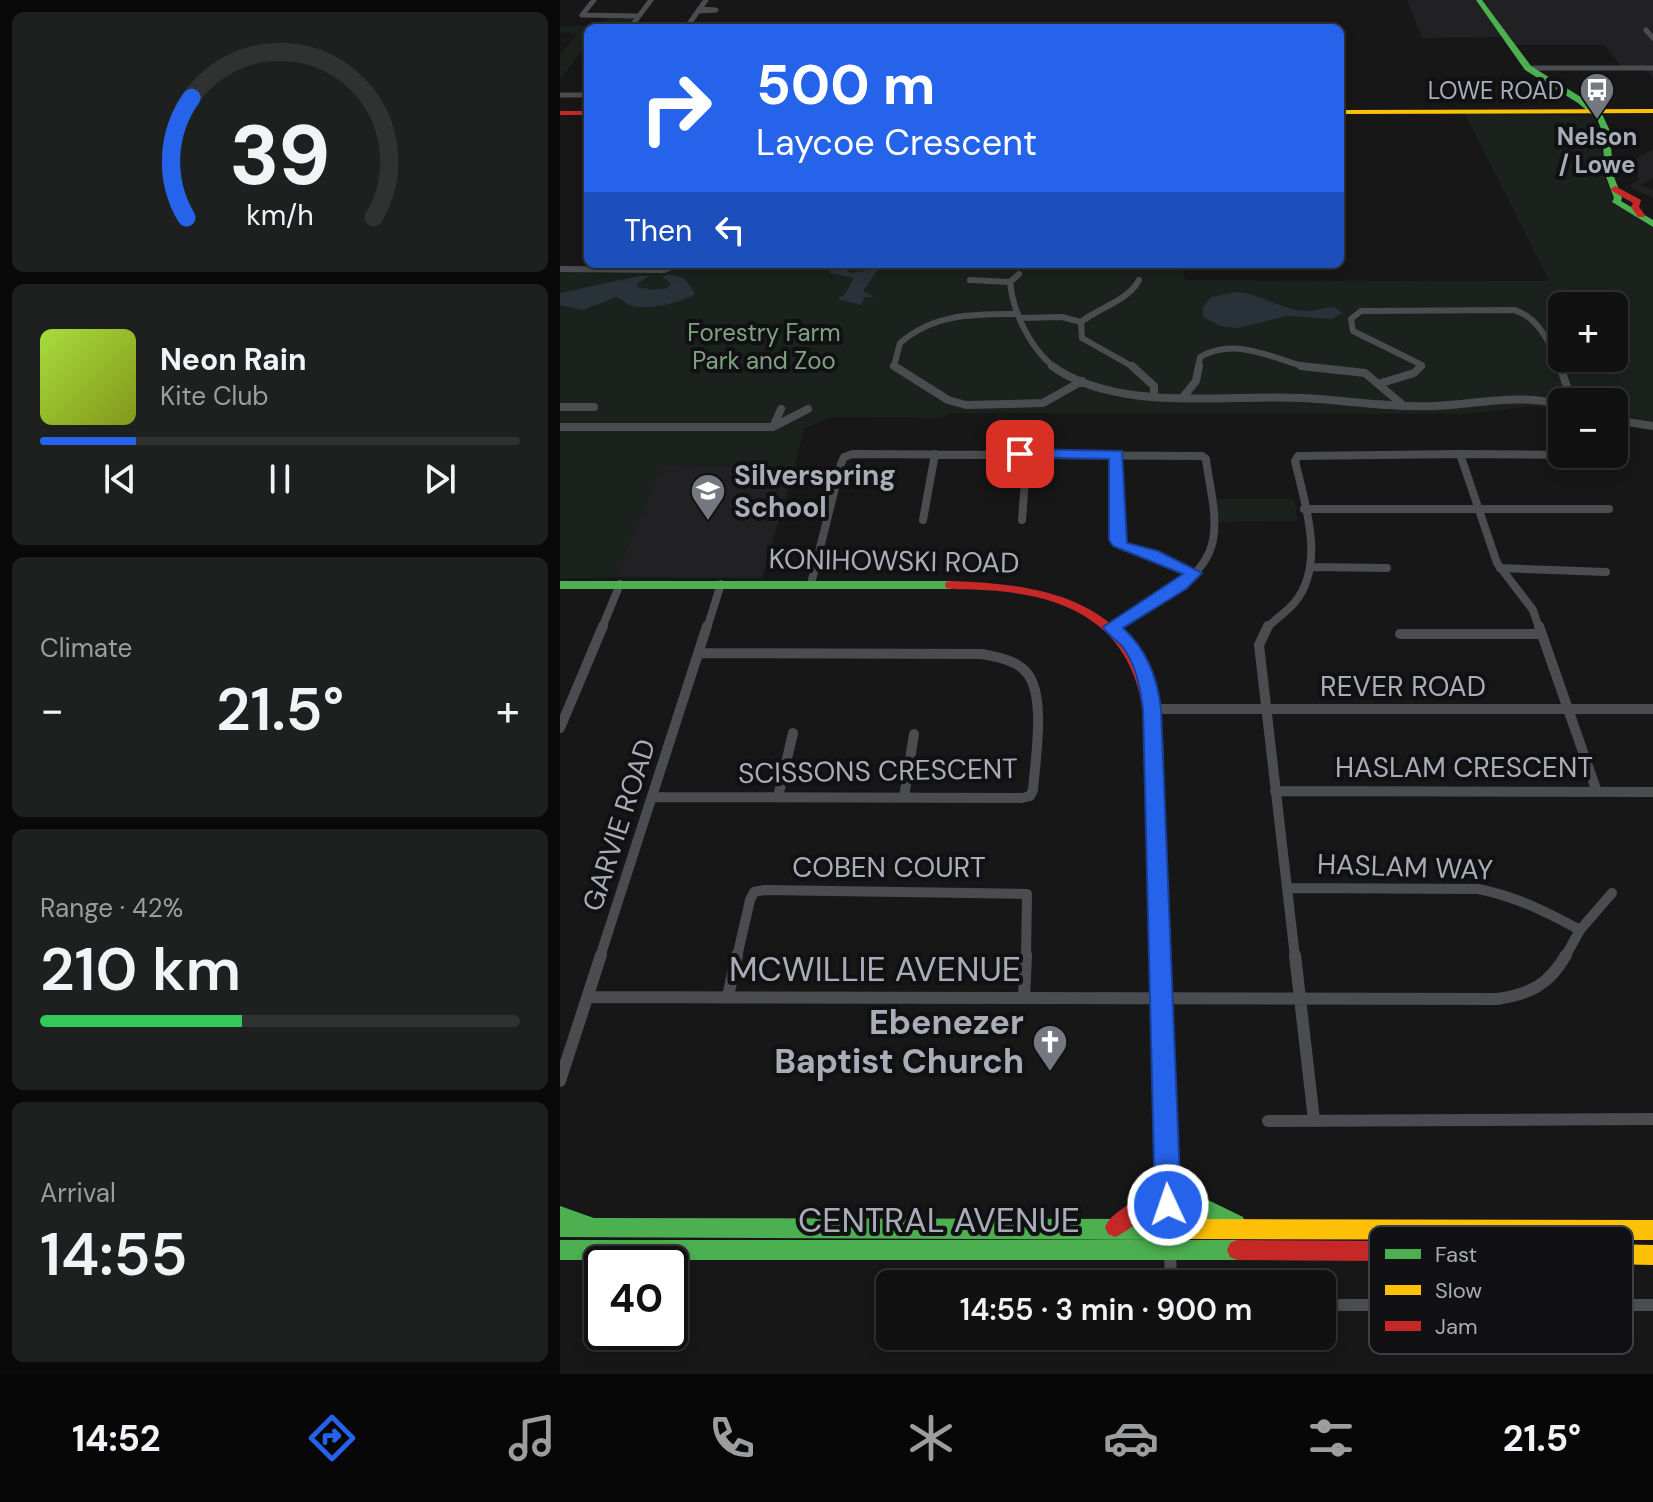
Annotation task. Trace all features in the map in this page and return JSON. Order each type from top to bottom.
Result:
[{"type":"street","points":[[594,0],[582,15],[639,16]]},
{"type":"street","points":[[633,24],[651,0]]},
{"type":"street","points":[[689,24],[706,0]]},
{"type":"street","points":[[1479,0],[1528,68],[1594,111],[1606,131],[1609,174],[1631,205]]},
{"type":"street","points":[[1486,0],[1501,22],[1499,25]]},
{"type":"street","points":[[1646,30],[1653,38]]},
{"type":"street","points":[[1528,68],[1653,68]]},
{"type":"street","points":[[580,95],[584,90]]},
{"type":"street","points":[[560,95],[584,95]]},
{"type":"street","name":"LOWE ROAD","points":[[1344,112],[1653,111]]},
{"type":"street","points":[[561,113],[584,112]]},
{"type":"street","points":[[560,269],[669,268]]},
{"type":"street","points":[[970,280],[1010,282],[1019,274]]},
{"type":"street","points":[[1081,322],[1096,310],[1132,293],[1139,280]]},
{"type":"street","points":[[1010,282],[1011,298],[1028,336],[1045,359],[1065,375],[1082,381],[1154,395],[1183,397],[1294,397],[1404,406],[1534,400],[1548,402]]},
{"type":"street","points":[[1378,384],[1414,373],[1422,365],[1353,331],[1351,319],[1361,311],[1514,310],[1530,316],[1541,331],[1556,358],[1567,388]]},
{"type":"street","points":[[1081,322],[1062,317],[961,314],[932,321],[900,343],[894,366],[948,400],[966,405],[1043,403],[1082,381]]},
{"type":"street","points":[[1081,322],[1082,338],[1141,371],[1154,386],[1154,395]]},
{"type":"street","points":[[1183,397],[1196,381],[1200,357],[1213,349],[1230,347],[1250,349],[1293,365],[1365,373],[1404,406]]},
{"type":"street","points":[[560,407],[594,407]]},
{"type":"street","points":[[773,427],[781,409]]},
{"type":"street","points":[[560,427],[773,427],[808,409]]},
{"type":"street","points":[[1628,422],[1653,426]]},
{"type":"street","points":[[811,584],[844,457],[853,454],[1191,454],[1206,459],[1213,539],[1207,558],[1180,586],[1112,627]]},
{"type":"street","points":[[923,520],[935,454]]},
{"type":"street","points":[[1022,520],[1027,454]]},
{"type":"street","points":[[1116,454],[1117,540],[1121,546],[1152,554],[1194,573]]},
{"type":"street","points":[[1314,1120],[1259,639],[1266,627],[1296,601],[1312,567],[1295,461],[1301,454],[1548,455]]},
{"type":"street","points":[[1460,454],[1500,568],[1526,598],[1541,634],[1597,792]]},
{"type":"street","points":[[1304,509],[1609,509]]},
{"type":"street","points":[[1312,567],[1387,568]]},
{"type":"street","points":[[1500,568],[1606,572]]},
{"type":"street","points":[[560,728],[620,584]]},
{"type":"street","name":"GARVIE ROAD","points":[[560,1081],[721,584]]},
{"type":"street","name":"KONIHOWSKI ROAD","points":[[560,585],[811,584],[1019,588],[1071,602],[1112,627],[1129,644],[1141,663],[1149,685],[1152,709],[1170,1250]]},
{"type":"street","points":[[1400,634],[1541,634]]},
{"type":"street","name":"SCISSONS CRESCENT","points":[[653,797],[1030,796],[1039,693],[1030,673],[1000,657],[982,654],[700,653]]},
{"type":"street","name":"REVER ROAD","points":[[1152,709],[1653,709]]},
{"type":"street","points":[[778,797],[793,733]]},
{"type":"street","points":[[904,797],[914,734]]},
{"type":"street","name":"HASLAM CRESCENT","points":[[1275,791],[1653,792]]},
{"type":"street","name":"HASLAM WAY","points":[[1288,888],[1478,889],[1516,898],[1580,930]]},
{"type":"street","name":"COBEN COURT","points":[[728,996],[754,892],[902,890],[1027,894],[1024,998]]},
{"type":"street","points":[[1162,998],[1522,997],[1543,988],[1580,930],[1612,893]]},
{"type":"street","name":"MCWILLIE AVENUE","points":[[588,997],[1162,998]]},
{"type":"street","points":[[1268,1121],[1653,1119]]},
{"type":"street","points":[[1166,1165],[1183,1195],[1195,1207],[1245,1227]]},
{"type":"street","points":[[1114,1228],[1136,1215],[1149,1202],[1166,1165]]},
{"type":"street","points":[[560,1215],[597,1227]]},
{"type":"street","name":"CENTRAL AVENUE","points":[[560,1227],[1369,1228]]},
{"type":"street","name":"CENTRAL AVENUE","points":[[1633,1230],[1653,1230]]},
{"type":"street","name":"CENTRAL AVENUE","points":[[560,1250],[1369,1250]]},
{"type":"street","points":[[1170,1250],[1171,1270]]},
{"type":"street","name":"CENTRAL AVENUE","points":[[1633,1254],[1653,1255]]},
{"type":"street","points":[[1336,1305],[1369,1305]]},
{"type":"shaded area","points":[[1407,0],[1653,0],[1653,78],[1645,69],[1624,69],[1604,45],[1511,45],[1506,37],[1422,38]]},
{"type":"shaded area","points":[[1653,149],[1653,178],[1640,185],[1653,190],[1653,198],[1633,189],[1631,185],[1639,180],[1637,171],[1631,170],[1630,162]]},
{"type":"shaded area","points":[[831,268],[842,268],[852,273],[877,268],[863,291],[874,297],[865,297],[861,305],[837,299],[845,294],[854,278],[830,273]]},
{"type":"shaded area","points":[[670,274],[685,279],[695,294],[674,303],[647,307],[630,305],[616,297],[583,310],[560,305],[560,293],[639,276],[650,276],[637,287],[654,290],[667,288],[671,283],[662,277]]},
{"type":"shaded area","points":[[1237,292],[1298,310],[1333,307],[1343,313],[1332,319],[1287,316],[1238,328],[1220,326],[1203,317],[1203,308],[1211,297]]},
{"type":"shaded area","name":"Silverspring School","points":[[795,465],[762,578],[615,577],[661,466]]},
{"type":"green space","points":[[609,18],[633,18],[629,24],[602,24]]},
{"type":"green space","points":[[560,26],[584,26],[584,49],[560,79],[560,54],[577,34],[560,32]]},
{"type":"green space","name":"Forestry Farm Park and Zoo","points":[[1465,114],[1593,116],[1599,127],[1603,172],[1613,198],[1611,200],[1653,228],[1653,423],[1628,419],[1628,388],[1548,388],[1548,409],[1532,406],[1468,414],[951,413],[941,418],[832,417],[804,429],[795,465],[661,466],[615,577],[560,579],[560,266],[1184,268],[1185,280],[1549,281]]},
{"type":"green space","points":[[1217,499],[1294,499],[1298,521],[1219,522]]},
{"type":"traffic: fast","points":[[1479,0],[1528,68],[1581,101],[1600,118],[1606,131],[1609,174],[1618,198],[1616,202],[1653,224]]},
{"type":"traffic: fast","points":[[560,585],[951,585]]},
{"type":"traffic: fast","points":[[1156,823],[1170,1250]]},
{"type":"traffic: fast","points":[[1168,1169],[1195,1204],[1236,1224]]},
{"type":"traffic: fast","points":[[560,1215],[586,1223]]},
{"type":"traffic: fast","points":[[560,1227],[1190,1229]]},
{"type":"traffic: fast","points":[[560,1250],[1237,1250]]},
{"type":"traffic: slow","points":[[1344,112],[1653,111]]},
{"type":"traffic: slow","points":[[1190,1229],[1369,1229]]},
{"type":"traffic: slow","points":[[1633,1230],[1653,1230]]},
{"type":"traffic: slow","points":[[1633,1255],[1653,1255]]},
{"type":"traffic: jam","points":[[560,113],[584,113]]},
{"type":"traffic: jam","points":[[1615,189],[1638,202],[1635,207],[1641,215]]},
{"type":"traffic: jam","points":[[951,585],[1018,589],[1049,596],[1078,607],[1103,622],[1124,644],[1140,671],[1151,706],[1156,823]]},
{"type":"traffic: jam","points":[[1115,1227],[1145,1202],[1164,1169]]},
{"type":"traffic: jam","points":[[1237,1250],[1369,1251]]},
{"type":"place","name":"Nelson / Lowe","points":[[1597,121]]},
{"type":"place","name":"Silverspring School","points":[[708,522]]},
{"type":"place","name":"Ebenezer Baptist Church","points":[[1050,1073]]},
{"type":"route","points":[[1020,454],[1116,454],[1117,540],[1121,546],[1152,554],[1194,573],[1180,586],[1112,627],[1129,644],[1141,663],[1149,685],[1152,709],[1168,1205]]}]
